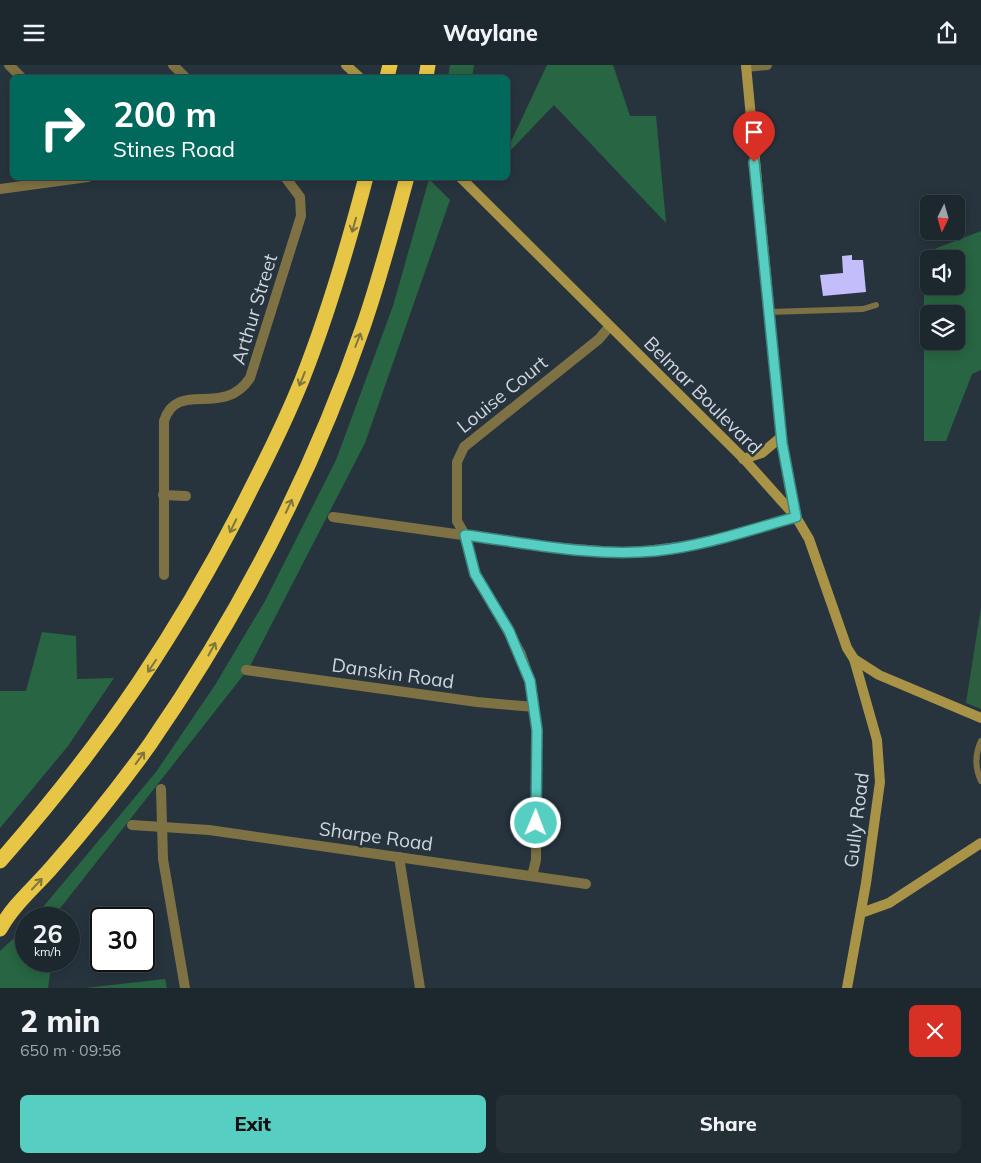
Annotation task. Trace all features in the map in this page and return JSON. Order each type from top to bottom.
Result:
[{"type":"highway","points":[[0,861],[73,775],[119,713],[162,649],[220,551],[283,424],[302,380],[334,291],[365,180]]},
{"type":"highway","points":[[2,925],[84,831],[148,746],[203,665],[264,555],[302,479],[334,404],[379,279],[406,180]]},
{"type":"street","points":[[9,65],[20,75]]},
{"type":"street","points":[[173,65],[183,75]]},
{"type":"street","points":[[346,65],[357,75]]},
{"type":"street","points":[[333,517],[596,552],[646,552],[695,545],[796,517],[781,437],[746,66],[767,65]]},
{"type":"street","points":[[0,189],[66,180]]},
{"type":"street","name":"Arthur Street","points":[[164,575],[164,421],[171,407],[184,400],[218,400],[232,396],[245,386],[252,373],[301,216],[302,206],[299,194],[287,180]]},
{"type":"street","name":"Belmar Boulevard","points":[[463,180],[743,459],[796,517],[808,539],[847,648],[854,659]]},
{"type":"street","name":"Louise Court","points":[[532,876],[536,851],[537,730],[530,681],[521,654],[472,567],[465,535],[457,521],[457,462],[461,451],[599,339],[609,327]]},
{"type":"street","points":[[743,459],[762,453],[781,437]]},
{"type":"street","points":[[163,495],[186,495]]},
{"type":"street","points":[[854,659],[880,675],[981,718]]},
{"type":"street","name":"Gully Road","points":[[847,988],[879,797],[880,768],[872,715],[854,659]]},
{"type":"street","name":"Danskin Road","points":[[246,669],[477,702],[534,707]]},
{"type":"street","points":[[161,789],[163,859],[185,988]]},
{"type":"street","name":"Sharpe Road","points":[[132,825],[209,831],[586,884]]},
{"type":"street","points":[[861,913],[889,903],[981,843]]},
{"type":"street","points":[[399,857],[420,988]]},
{"type":"lane","points":[[769,312],[863,309],[876,305]]},
{"type":"lane","points":[[981,741],[977,749],[977,772],[981,781]]},
{"type":"green space","points":[[450,65],[474,65],[472,75],[448,75]]},
{"type":"green space","points":[[547,65],[613,65],[630,116],[656,116],[666,223],[554,105],[510,151],[510,144]]},
{"type":"green space","points":[[430,180],[450,200],[365,443],[249,668],[61,907],[43,907],[156,772],[215,685],[265,601],[336,460],[393,306]]},
{"type":"green space","points":[[981,231],[981,370],[972,374],[946,441],[924,441],[924,350],[965,350],[965,305],[924,305],[924,295],[965,295],[965,250],[932,250],[958,240],[965,240],[965,237]]},
{"type":"green space","points":[[981,607],[981,709],[966,703]]},
{"type":"green space","points":[[42,632],[76,636],[77,679],[114,678],[68,746],[0,828],[0,691],[26,691]]},
{"type":"green space","points":[[15,937],[15,972],[50,972],[48,988],[0,988],[0,951]]},
{"type":"green space","points":[[165,979],[167,988],[85,988]]},
{"type":"building","points":[[852,255],[852,260],[863,260],[866,292],[823,296],[820,275],[843,273],[842,256]]},
{"type":"route","points":[[536,823],[537,730],[530,681],[521,654],[475,574],[465,535],[549,547],[628,553],[695,545],[742,534],[796,517],[782,443],[754,162]]}]
